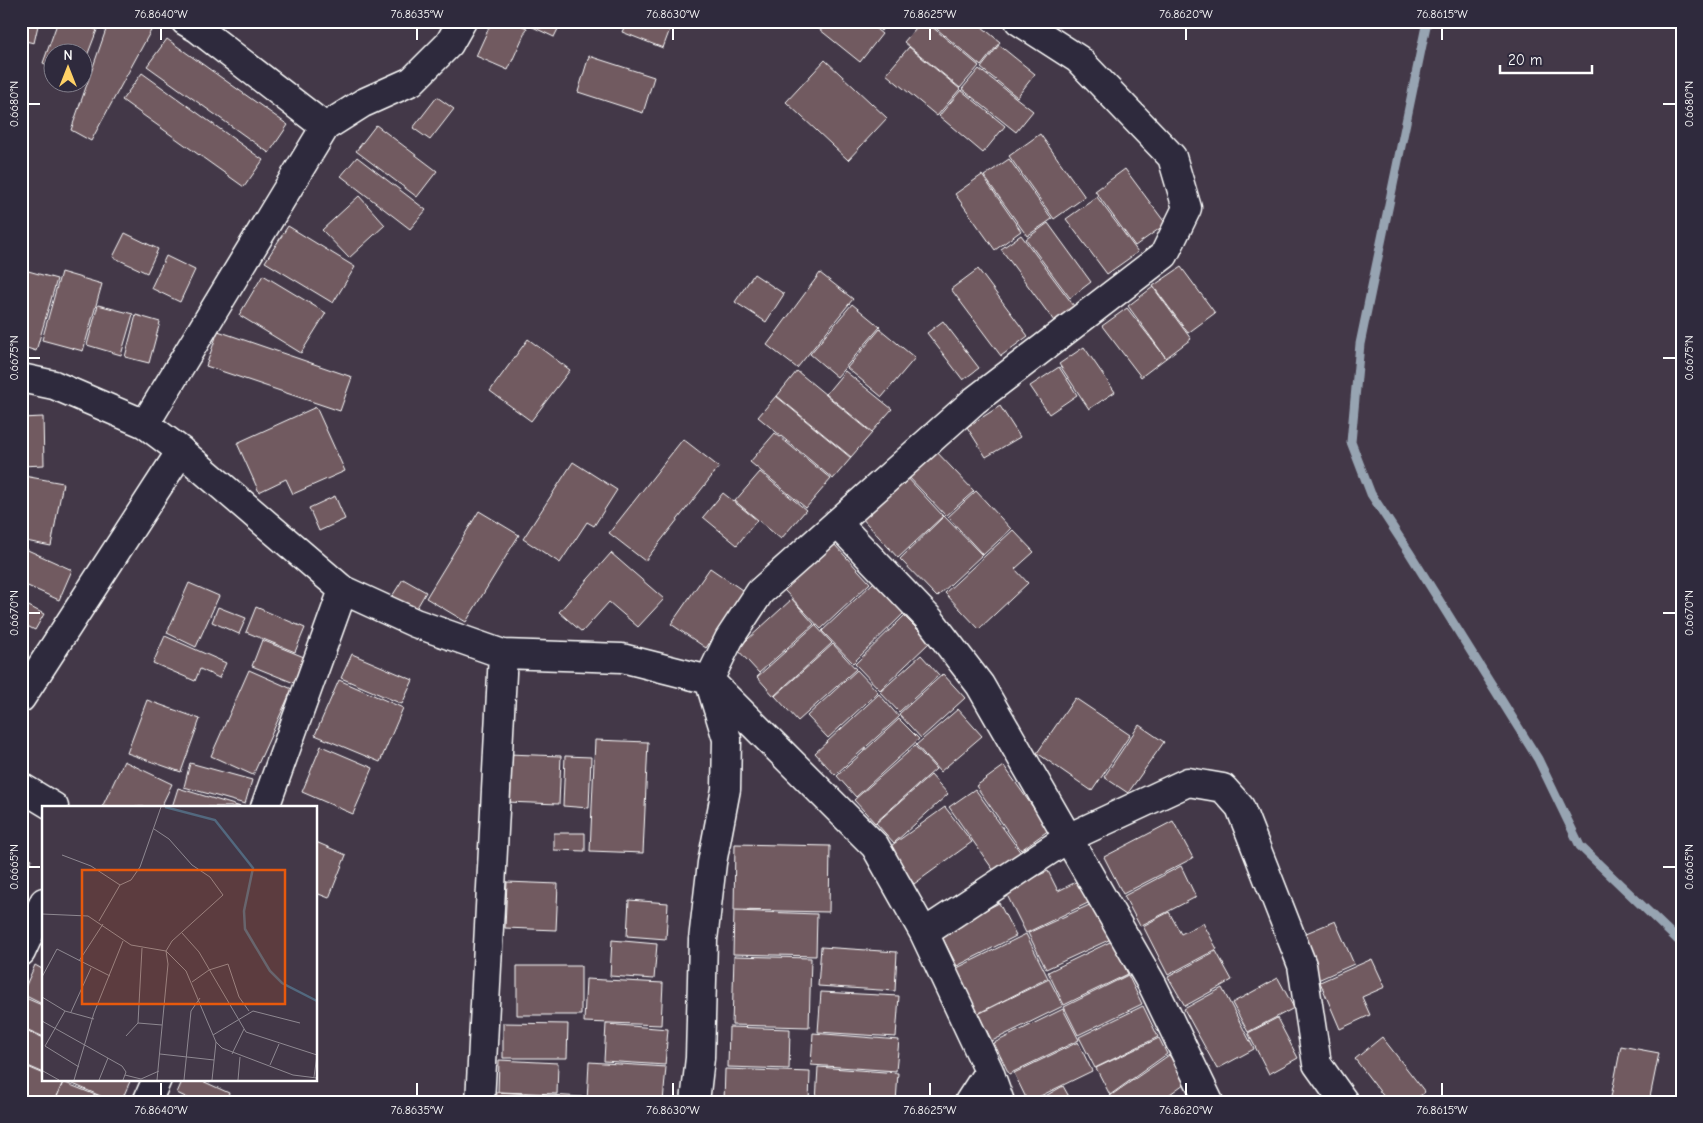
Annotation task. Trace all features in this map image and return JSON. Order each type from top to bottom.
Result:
[{"type":"street","points":[[185,21],[197,28],[325,127]]},
{"type":"street","points":[[145,424],[325,127],[363,103],[412,81],[449,44],[462,21]]},
{"type":"street","points":[[695,1102],[700,1058],[702,940],[712,863],[726,789],[727,739],[709,680],[729,639],[760,592],[974,402],[1164,255],[1187,208],[1172,157],[1078,59],[1019,21]]},
{"type":"street","points":[[21,378],[54,385],[145,424],[182,451],[343,590],[415,623],[503,654],[622,658],[709,680],[875,846],[924,933],[990,1071],[1000,1102]]},
{"type":"street","points":[[21,698],[182,451]]},
{"type":"street","points":[[837,523],[930,620],[980,685],[1153,986],[1209,1102]]},
{"type":"street","points":[[265,806],[343,590]]},
{"type":"street","points":[[480,1102],[503,654]]},
{"type":"street","points":[[924,933],[1068,838],[1188,782],[1223,788],[1240,807],[1302,965],[1317,1064],[1344,1102]]},
{"type":"street","points":[[21,787],[52,806]]},
{"type":"street","points":[[21,952],[42,906]]},
{"type":"street","points":[[969,1102],[990,1071]]},
{"type":"street","points":[[148,1102],[157,1080]]},
{"type":"building","points":[[21,21],[39,21],[34,43],[21,40]]},
{"type":"building","points":[[58,21],[75,21],[97,30],[92,43],[50,42]]},
{"type":"building","points":[[109,21],[146,21],[154,25],[91,141],[71,130],[84,92],[92,92],[92,70]]},
{"type":"building","points":[[492,21],[511,21],[527,28],[508,70],[476,56]]},
{"type":"building","points":[[520,21],[562,21],[554,37]]},
{"type":"building","points":[[627,21],[673,21],[663,48],[622,32]]},
{"type":"building","points":[[809,21],[866,21],[882,34],[860,62]]},
{"type":"building","points":[[870,21],[889,21],[881,31]]},
{"type":"building","points":[[922,21],[925,21],[979,66],[960,88],[904,42]]},
{"type":"building","points":[[935,21],[975,21],[1000,42],[981,66],[932,25]]},
{"type":"building","points":[[167,39],[288,125],[269,153],[147,66]]},
{"type":"building","points":[[999,45],[1035,74],[1017,97],[981,68]]},
{"type":"building","points":[[909,47],[960,89],[937,116],[886,74]]},
{"type":"building","points":[[589,56],[654,77],[643,113],[578,92]]},
{"type":"building","points":[[825,60],[887,118],[848,160],[786,102]]},
{"type":"building","points":[[979,69],[1033,111],[1016,132],[962,89]]},
{"type":"building","points":[[142,73],[263,160],[244,187],[122,100]]},
{"type":"building","points":[[961,90],[1005,126],[983,153],[939,116]]},
{"type":"building","points":[[437,97],[454,109],[430,140],[413,128]]},
{"type":"building","points":[[376,125],[437,171],[417,197],[356,151]]},
{"type":"building","points":[[1040,134],[1085,197],[1054,219],[1009,156]]},
{"type":"building","points":[[357,157],[426,210],[410,229],[341,176]]},
{"type":"building","points":[[1009,159],[1052,219],[1027,236],[984,176]]},
{"type":"building","points":[[1125,169],[1166,224],[1135,246],[1095,191]]},
{"type":"building","points":[[982,175],[1021,231],[995,250],[955,194]]},
{"type":"building","points":[[359,196],[385,225],[349,258],[322,230]]},
{"type":"building","points":[[1097,197],[1138,252],[1107,274],[1066,219]]},
{"type":"building","points":[[1048,223],[1091,282],[1070,298],[1026,239]]},
{"type":"building","points":[[288,226],[355,267],[333,303],[265,262]]},
{"type":"building","points":[[125,233],[158,249],[147,273],[113,257]]},
{"type":"building","points":[[1021,235],[1074,306],[1054,321],[1001,249]]},
{"type":"building","points":[[166,256],[195,270],[180,302],[151,288]]},
{"type":"building","points":[[1181,267],[1215,313],[1188,333],[1153,286]]},
{"type":"building","points":[[21,269],[57,279],[36,351],[21,346]]},
{"type":"building","points":[[978,269],[1028,336],[1001,356],[951,289]]},
{"type":"building","points":[[61,272],[102,284],[83,351],[42,340]]},
{"type":"building","points":[[820,273],[853,299],[797,368],[767,345]]},
{"type":"building","points":[[754,274],[784,294],[766,322],[735,302]]},
{"type":"building","points":[[263,275],[326,313],[301,353],[239,315]]},
{"type":"building","points":[[1153,287],[1191,339],[1166,358],[1128,306]]},
{"type":"building","points":[[852,304],[880,327],[837,377],[810,354]]},
{"type":"building","points":[[98,305],[133,314],[121,355],[87,345]]},
{"type":"building","points":[[1127,308],[1166,358],[1141,377],[1102,326]]},
{"type":"building","points":[[136,315],[160,322],[149,363],[125,357]]},
{"type":"building","points":[[943,321],[979,368],[963,380],[927,333]]},
{"type":"building","points":[[880,329],[915,358],[882,397],[847,368]]},
{"type":"building","points":[[218,331],[352,377],[340,411],[206,366]]},
{"type":"building","points":[[528,339],[570,370],[531,421],[490,391]]},
{"type":"building","points":[[1084,347],[1115,392],[1089,409],[1059,364]]},
{"type":"building","points":[[1059,367],[1077,395],[1049,414],[1030,386]]},
{"type":"building","points":[[797,371],[872,433],[851,457],[777,396]]},
{"type":"building","points":[[845,371],[892,409],[872,432],[826,394]]},
{"type":"building","points":[[776,396],[851,458],[833,479],[758,417]]},
{"type":"building","points":[[1000,406],[1020,437],[986,457],[967,427]]},
{"type":"building","points":[[316,407],[345,471],[293,494],[286,479],[259,492],[237,443]]},
{"type":"building","points":[[43,417],[44,465],[21,466],[21,418]]},
{"type":"building","points":[[775,433],[831,479],[806,508],[750,462]]},
{"type":"building","points":[[683,439],[719,467],[645,561],[609,533]]},
{"type":"building","points":[[933,448],[974,491],[946,516],[905,473]]},
{"type":"building","points":[[573,462],[617,490],[594,526],[587,522],[560,563],[523,539]]},
{"type":"building","points":[[760,472],[806,510],[781,539],[735,501]]},
{"type":"building","points":[[905,475],[943,516],[898,558],[860,516]]},
{"type":"building","points":[[24,476],[63,483],[51,546],[21,540],[21,493]]},
{"type":"building","points":[[976,491],[1011,529],[983,555],[948,517]]},
{"type":"building","points":[[723,493],[757,520],[737,545],[703,517]]},
{"type":"building","points":[[335,496],[345,519],[319,531],[309,508]]},
{"type":"building","points":[[479,511],[519,535],[466,622],[426,598]]},
{"type":"building","points":[[944,516],[982,555],[937,597],[900,559]]},
{"type":"building","points":[[1013,530],[1034,552],[1015,569],[1028,583],[979,629],[945,593]]},
{"type":"building","points":[[834,544],[870,583],[821,629],[784,590]]},
{"type":"building","points":[[21,547],[72,570],[59,600],[21,583]]},
{"type":"building","points":[[611,553],[664,599],[638,627],[609,602],[582,632],[559,612]]},
{"type":"building","points":[[710,568],[745,592],[706,648],[671,624]]},
{"type":"building","points":[[403,579],[426,592],[412,616],[389,601]]},
{"type":"building","points":[[874,582],[904,613],[853,663],[822,631]]},
{"type":"building","points":[[189,583],[219,596],[196,647],[167,633]]},
{"type":"building","points":[[792,599],[814,624],[759,673],[737,649]]},
{"type":"building","points":[[21,602],[44,614],[35,630],[21,623]]},
{"type":"building","points":[[218,607],[246,618],[239,634],[212,622]]},
{"type":"building","points":[[256,607],[305,628],[295,652],[246,632]]},
{"type":"building","points":[[904,616],[930,642],[880,690],[855,664]]},
{"type":"building","points":[[815,625],[832,643],[774,696],[757,677]]},
{"type":"building","points":[[165,636],[226,663],[219,678],[200,669],[195,681],[153,663]]},
{"type":"building","points":[[262,640],[304,657],[294,683],[252,666]]},
{"type":"building","points":[[833,644],[856,669],[798,721],[775,696]]},
{"type":"building","points":[[352,654],[413,680],[402,704],[341,678]]},
{"type":"building","points":[[921,655],[939,675],[899,712],[880,692]]},
{"type":"building","points":[[249,670],[292,689],[253,775],[211,756]]},
{"type":"building","points":[[857,670],[878,692],[828,738],[807,716]]},
{"type":"building","points":[[943,674],[965,698],[921,738],[899,714]]},
{"type":"building","points":[[339,680],[403,708],[380,762],[315,735]]},
{"type":"building","points":[[879,694],[899,717],[835,775],[815,753]]},
{"type":"building","points":[[1075,698],[1130,735],[1092,791],[1037,753]]},
{"type":"building","points":[[147,700],[200,719],[181,772],[127,753]]},
{"type":"building","points":[[958,709],[982,736],[940,772],[916,745]]},
{"type":"building","points":[[899,719],[919,739],[856,797],[837,776]]},
{"type":"building","points":[[1139,725],[1164,742],[1128,793],[1104,777]]},
{"type":"building","points":[[595,740],[648,742],[643,853],[590,851]]},
{"type":"building","points":[[321,746],[373,768],[353,814],[302,792]]},
{"type":"building","points":[[915,746],[936,769],[875,823],[854,800]]},
{"type":"building","points":[[508,754],[561,756],[559,804],[506,802]]},
{"type":"building","points":[[565,756],[591,757],[589,808],[563,806]]},
{"type":"building","points":[[124,761],[172,784],[161,806],[102,806]]},
{"type":"building","points":[[190,763],[252,780],[245,804],[184,787]]},
{"type":"building","points":[[1004,766],[1049,830],[1021,850],[976,786]]},
{"type":"building","points":[[931,775],[948,794],[894,843],[876,823]]},
{"type":"building","points":[[178,788],[238,806],[172,806]]},
{"type":"building","points":[[975,789],[1021,853],[994,871],[949,807]]},
{"type":"building","points":[[945,807],[972,842],[914,884],[888,848]]},
{"type":"building","points":[[1173,821],[1193,858],[1123,894],[1104,857]]},
{"type":"building","points":[[554,833],[585,833],[585,851],[554,850]]},
{"type":"building","points":[[318,843],[346,855],[329,898],[318,894]]},
{"type":"building","points":[[735,844],[830,846],[829,912],[734,910]]},
{"type":"building","points":[[21,852],[32,859],[21,877]]},
{"type":"building","points":[[1181,866],[1196,897],[1140,926],[1124,896]]},
{"type":"building","points":[[1048,871],[1058,891],[1084,878],[1094,900],[1026,933],[1005,891]]},
{"type":"building","points":[[507,882],[558,884],[556,930],[505,928]]},
{"type":"building","points":[[629,900],[668,903],[666,939],[627,936]]},
{"type":"building","points":[[1096,902],[1113,938],[1046,969],[1028,933]]},
{"type":"building","points":[[999,903],[1016,936],[957,966],[940,933]]},
{"type":"building","points":[[734,911],[817,914],[816,956],[733,954]]},
{"type":"building","points":[[1169,912],[1181,934],[1203,923],[1217,949],[1168,975],[1143,926]]},
{"type":"building","points":[[1335,921],[1354,964],[1318,980],[1299,936]]},
{"type":"building","points":[[1026,934],[1048,978],[977,1014],[955,969]]},
{"type":"building","points":[[612,940],[657,944],[654,979],[610,976]]},
{"type":"building","points":[[1112,941],[1128,974],[1064,1005],[1048,972]]},
{"type":"building","points":[[821,947],[897,952],[895,991],[818,986]]},
{"type":"building","points":[[1216,951],[1232,980],[1185,1006],[1168,977]]},
{"type":"building","points":[[734,956],[811,958],[809,1027],[732,1025]]},
{"type":"building","points":[[1372,959],[1385,987],[1362,997],[1370,1015],[1340,1029],[1320,982]]},
{"type":"building","points":[[35,965],[42,969],[42,1004],[22,994]]},
{"type":"building","points":[[517,966],[581,966],[581,1015],[517,1015]]},
{"type":"building","points":[[1128,975],[1142,1004],[1078,1035],[1064,1007]]},
{"type":"building","points":[[1278,978],[1294,1008],[1248,1032],[1232,1003]]},
{"type":"building","points":[[586,979],[663,983],[661,1025],[584,1022]]},
{"type":"building","points":[[1049,979],[1063,1006],[992,1041],[978,1014]]},
{"type":"building","points":[[1222,988],[1254,1049],[1217,1069],[1184,1009]]},
{"type":"building","points":[[821,992],[899,996],[896,1037],[818,1032]]},
{"type":"building","points":[[21,996],[42,1005],[42,1036],[21,1027]]},
{"type":"building","points":[[1143,1006],[1158,1037],[1095,1068],[1079,1037]]},
{"type":"building","points":[[1063,1009],[1079,1040],[1009,1074],[994,1043]]},
{"type":"building","points":[[1277,1018],[1298,1058],[1269,1074],[1248,1033]]},
{"type":"building","points":[[503,1023],[568,1024],[567,1058],[503,1058]]},
{"type":"building","points":[[606,1024],[668,1029],[665,1065],[604,1061]]},
{"type":"building","points":[[729,1027],[790,1029],[789,1069],[728,1067]]},
{"type":"building","points":[[21,1028],[42,1037],[42,1072],[21,1063]]},
{"type":"building","points":[[813,1033],[899,1040],[896,1071],[811,1065]]},
{"type":"building","points":[[1382,1037],[1425,1092],[1412,1102],[1388,1102],[1355,1059]]},
{"type":"building","points":[[1159,1038],[1167,1054],[1110,1095],[1096,1068]]},
{"type":"building","points":[[1078,1042],[1092,1071],[1028,1102],[1014,1073]]},
{"type":"building","points":[[1621,1046],[1659,1053],[1649,1102],[1610,1102]]},
{"type":"building","points":[[1169,1055],[1188,1081],[1159,1102],[1114,1102],[1110,1096]]},
{"type":"building","points":[[499,1060],[558,1063],[557,1094],[498,1092]]},
{"type":"building","points":[[589,1062],[666,1067],[663,1102],[587,1102]]},
{"type":"building","points":[[21,1064],[42,1073],[42,1080],[58,1080],[63,1082],[54,1102],[29,1102],[21,1099]]},
{"type":"building","points":[[818,1067],[898,1073],[896,1102],[816,1102]]},
{"type":"building","points":[[725,1069],[810,1072],[809,1102],[724,1102]]},
{"type":"building","points":[[64,1080],[131,1080],[121,1102],[114,1102]]},
{"type":"building","points":[[183,1080],[200,1080],[229,1093],[225,1102],[196,1102],[177,1093]]},
{"type":"building","points":[[63,1082],[113,1102],[55,1102]]},
{"type":"building","points":[[1063,1086],[1072,1102],[1035,1102]]},
{"type":"building","points":[[497,1092],[583,1097],[582,1102],[496,1102]]},
{"type":"waterway","points":[[1427,21],[1360,344],[1351,442],[1371,494],[1538,759],[1580,846],[1682,944]]}]
